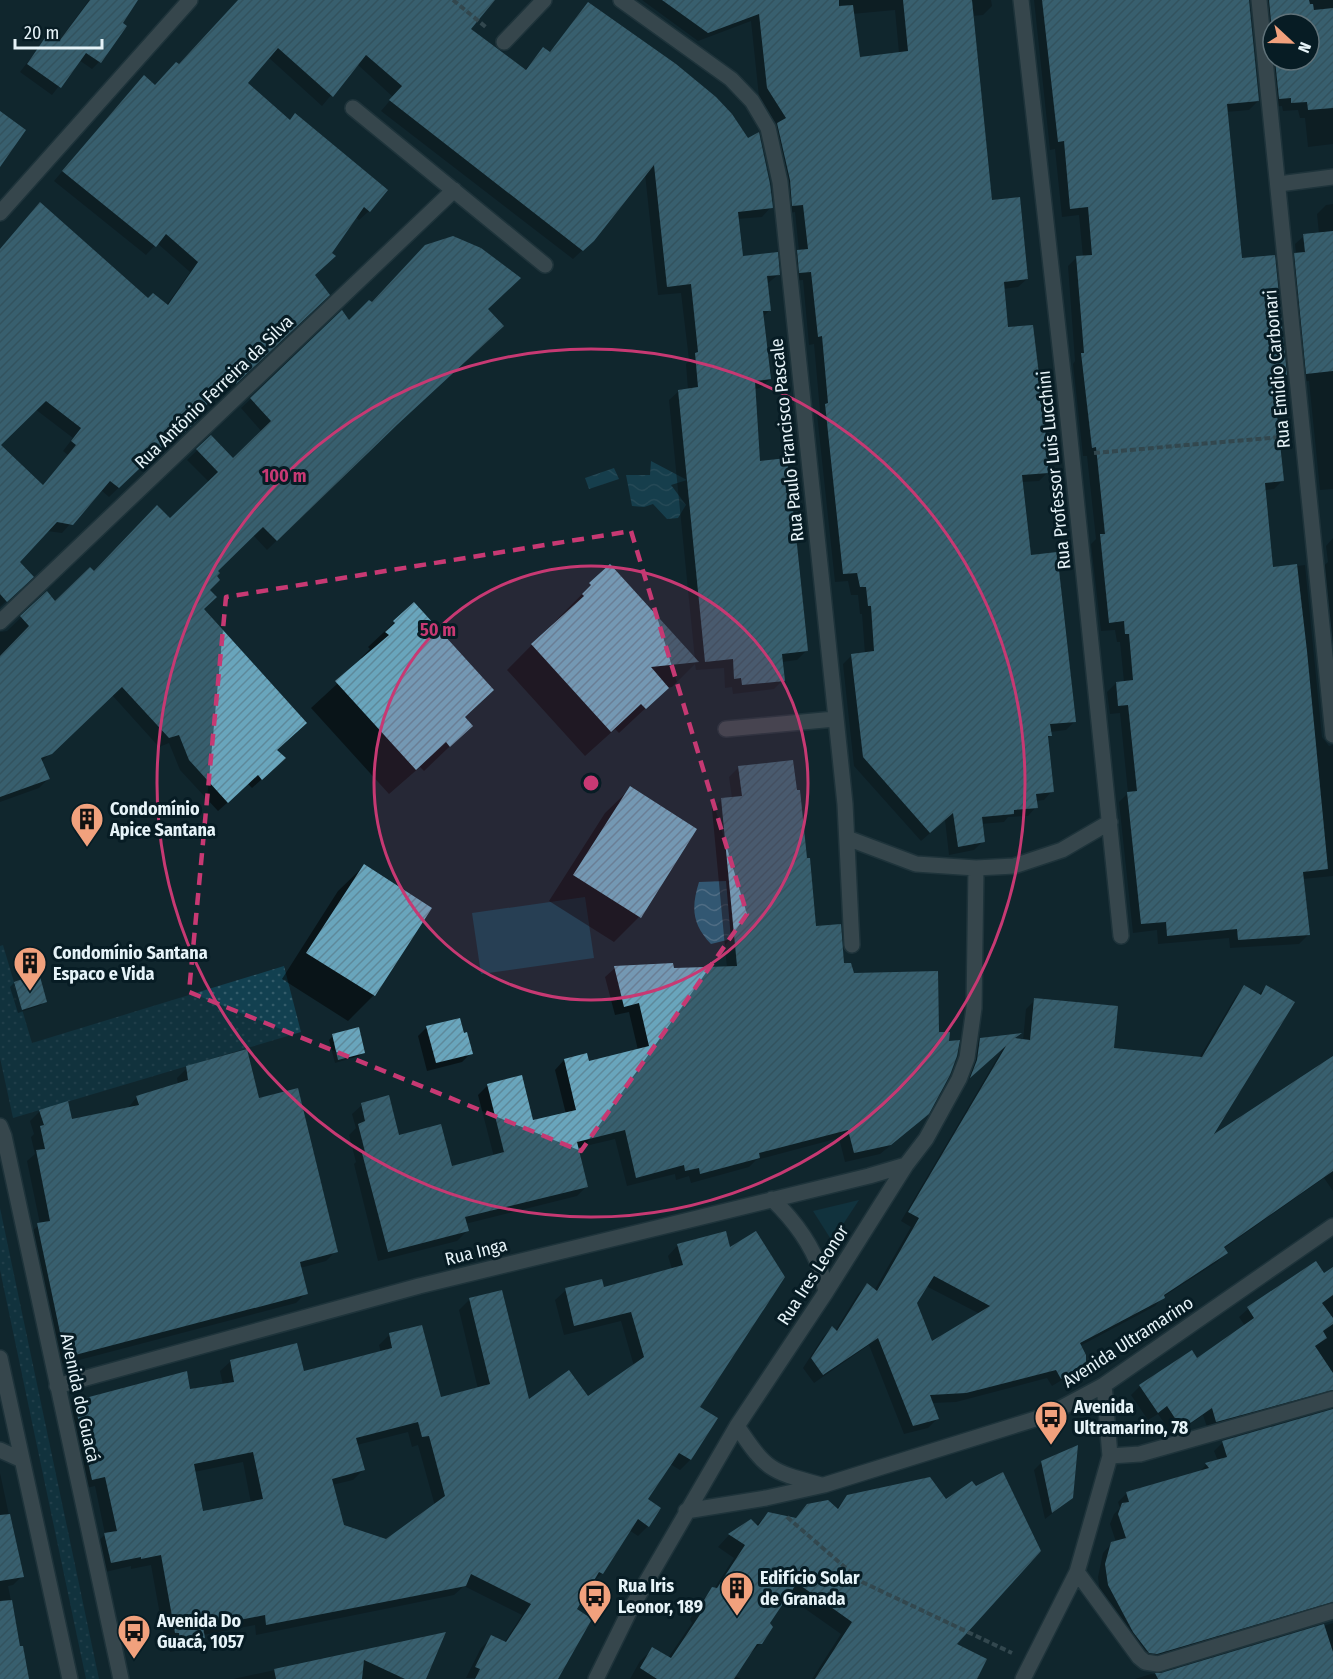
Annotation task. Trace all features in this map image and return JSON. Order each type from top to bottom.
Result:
[{"type":"street","points":[[0,213],[190,0]]},
{"type":"street","points":[[504,42],[544,0]]},
{"type":"street","name":"Rua Paulo Francisco Pascale","points":[[621,0],[730,79],[752,101],[768,128],[780,182],[847,838],[852,945]]},
{"type":"street","name":"Rua Professor Luis Lucchini","points":[[1021,0],[1072,455],[1121,936]]},
{"type":"street","name":"Rua Emidio Carbonari","points":[[1259,0],[1333,735]]},
{"type":"street","points":[[353,108],[544,265]]},
{"type":"street","points":[[1279,184],[1333,177]]},
{"type":"street","name":"Rua Antônio Ferreira da Silva","points":[[0,622],[454,190]]},
{"type":"street","points":[[726,729],[835,719]]},
{"type":"street","points":[[847,838],[916,864],[976,868],[1014,866],[1062,850],[1110,822]]},
{"type":"street","name":"Rua Ires Leonor","points":[[596,1679],[630,1610],[737,1426],[826,1292],[906,1165],[926,1139],[959,1079],[967,1058],[974,1008],[976,868]]},
{"type":"street","name":"Avenida do Guacá","points":[[0,1126],[122,1679]]},
{"type":"street","name":"Rua Inga","points":[[57,1386],[419,1286],[906,1165]]},
{"type":"street","points":[[772,1199],[800,1229],[812,1249],[823,1273],[826,1292]]},
{"type":"street","name":"Avenida Ultramarino","points":[[686,1511],[766,1498],[824,1485],[1048,1415],[1104,1385],[1333,1226]]},
{"type":"street","points":[[0,1358],[70,1679]]},
{"type":"street","points":[[1023,1679],[1077,1572],[1110,1456],[1104,1385]]},
{"type":"street","points":[[1110,1456],[1140,1454],[1333,1399]]},
{"type":"street","points":[[737,1426],[758,1457],[775,1471],[824,1485]]},
{"type":"street","points":[[0,1449],[22,1460]]},
{"type":"street","points":[[1077,1572],[1145,1662],[1166,1661],[1333,1611]]},
{"type":"path","points":[[453,0],[504,42]]},
{"type":"path","points":[[1072,455],[1303,436]]},
{"type":"path","points":[[766,1498],[862,1582],[1031,1662]]},
{"type":"highlighted area","points":[[631,531],[747,914],[581,1151],[189,992],[226,597]]},
{"type":"shaded area","points":[[585,897],[594,958],[481,974],[472,913]]},
{"type":"shaded area","points":[[3,945],[32,1043],[284,966],[301,1032],[13,1118],[0,1058],[0,946]]},
{"type":"shaded area","points":[[859,1200],[832,1241],[813,1211]]},
{"type":"shaded area","points":[[0,1208],[99,1679],[86,1679],[0,1270]]},
{"type":"water","points":[[651,461],[687,480],[671,485],[686,505],[678,518],[667,519],[653,504],[644,507],[632,506],[626,475],[650,475]]},
{"type":"water","points":[[614,468],[619,479],[589,489],[585,478]]},
{"type":"water","points":[[726,881],[731,939],[711,944],[700,930],[695,915],[696,891],[699,882]]},
{"type":"building","points":[[90,0],[138,0],[123,23],[127,26],[101,63],[86,53],[61,88],[27,64],[49,32],[60,40]]},
{"type":"building","points":[[238,0],[495,0],[471,29],[526,70],[543,47],[550,52],[588,2],[676,64],[716,97],[732,114],[748,138],[759,132],[773,208],[738,212],[743,256],[778,252],[780,275],[767,276],[771,311],[763,311],[771,379],[755,381],[760,461],[787,458],[808,651],[782,654],[785,681],[742,685],[741,678],[734,679],[733,659],[705,662],[678,390],[698,387],[695,353],[698,352],[691,284],[667,287],[654,165],[594,241],[583,251],[389,100],[402,86],[366,55],[333,97],[278,48],[248,83],[290,120],[295,113],[388,190],[370,212],[364,207],[332,253],[336,256],[315,275],[330,295],[236,384],[233,380],[194,417],[198,420],[182,435],[178,432],[119,488],[110,481],[73,525],[57,522],[20,562],[34,577],[7,602],[0,594],[0,249],[40,202],[148,298],[153,293],[168,305],[198,262],[166,234],[156,247],[62,171],[144,75],[155,85],[176,62],[179,64]],"holes":[[[46,401],[81,428],[71,441],[76,445],[43,485],[1,445]]]},
{"type":"building","points":[[662,0],[839,0],[839,6],[853,5],[860,57],[908,51],[903,0],[972,0],[992,200],[1020,197],[1028,279],[1004,282],[1008,327],[1033,325],[1044,416],[1049,473],[1022,475],[1031,555],[1057,552],[1076,722],[1050,724],[1052,736],[1048,736],[1054,792],[1036,794],[1038,808],[1014,810],[1014,814],[982,817],[985,842],[958,847],[953,813],[930,833],[863,757],[851,654],[874,651],[871,606],[868,606],[866,587],[860,587],[857,573],[843,574],[825,404],[828,403],[822,336],[818,337],[811,272],[799,273],[797,250],[808,249],[803,205],[792,206],[790,180],[777,123],[786,118],[767,88],[759,14],[708,33]]},
{"type":"building","points":[[1042,0],[1249,0],[1259,101],[1227,104],[1242,258],[1275,255],[1287,375],[1273,377],[1284,481],[1265,483],[1273,567],[1297,564],[1307,651],[1328,869],[1303,872],[1310,935],[1238,940],[1237,929],[1167,936],[1166,922],[1141,924],[1127,792],[1137,791],[1128,705],[1118,706],[1116,682],[1133,680],[1129,634],[1125,634],[1124,621],[1109,623],[1100,534],[1105,534],[1096,447],[1092,448],[1081,353],[1084,353],[1076,256],[1092,255],[1088,207],[1070,209],[1064,141],[1058,142]]},
{"type":"building","points":[[1269,0],[1309,0],[1314,10],[1333,8],[1333,108],[1308,110],[1307,102],[1291,103],[1291,98],[1279,99],[1276,72],[1321,72],[1321,12],[1270,12]]},
{"type":"building","points":[[0,111],[26,130],[0,167]]},
{"type":"building","points":[[1333,231],[1333,371],[1306,374],[1294,253],[1305,252],[1303,234]]},
{"type":"building","points":[[453,236],[481,248],[521,278],[488,309],[504,326],[277,541],[263,527],[218,571],[220,573],[217,576],[220,580],[210,590],[217,597],[204,609],[307,723],[277,750],[286,758],[262,780],[258,775],[228,803],[189,760],[179,735],[169,738],[122,687],[52,754],[41,758],[50,779],[0,797],[0,656],[29,626],[20,616],[47,591],[55,601],[90,567],[94,571],[157,505],[170,518],[218,472],[196,449],[211,435],[233,458],[271,421],[250,398],[342,310],[349,320],[369,300],[372,302],[425,245]]},
{"type":"building","points":[[610,564],[699,662],[651,667],[669,688],[646,709],[641,704],[611,732],[531,644],[584,596],[582,594],[591,585],[589,583]]},
{"type":"building","points":[[414,602],[494,690],[465,717],[473,726],[450,747],[446,742],[416,770],[335,681],[389,635],[385,632],[395,623],[393,621]]},
{"type":"building","points":[[793,760],[797,790],[800,790],[807,858],[810,858],[816,926],[841,924],[844,963],[851,963],[854,973],[938,971],[939,1032],[950,1032],[949,1041],[960,1040],[950,1075],[929,1114],[891,1145],[854,1153],[848,1130],[759,1153],[760,1158],[700,1174],[699,1168],[685,1171],[684,1165],[636,1178],[625,1130],[577,1142],[588,1187],[465,1217],[469,1231],[388,1252],[362,1153],[365,1152],[358,1124],[365,1121],[361,1103],[389,1095],[399,1135],[441,1124],[452,1166],[504,1152],[487,1084],[522,1075],[533,1120],[576,1110],[564,1059],[587,1053],[589,1061],[649,1046],[639,1003],[624,1007],[614,966],[673,963],[674,968],[737,966],[721,798],[742,796],[738,766]]},
{"type":"building","points":[[630,786],[697,829],[641,918],[573,875]]},
{"type":"building","points":[[364,864],[432,908],[375,996],[306,953]]},
{"type":"building","name":"Condomínio Santana Espaco e Vida","points":[[39,973],[47,1002],[22,1010],[14,982]]},
{"type":"building","points":[[1244,985],[1261,995],[1266,985],[1295,1002],[1214,1134],[1333,1056],[1333,1171],[1224,1247],[1228,1253],[1164,1295],[1165,1298],[1080,1343],[1086,1355],[1086,1363],[1061,1379],[1056,1370],[966,1393],[930,1395],[939,1419],[913,1426],[878,1338],[823,1375],[811,1358],[832,1326],[837,1331],[867,1283],[877,1291],[919,1218],[908,1212],[1006,1046],[970,1078],[977,1060],[980,1038],[1022,1033],[1015,1038],[1030,1040],[1034,998],[1118,1006],[1114,1048],[1202,1057]],"holes":[[[934,1276],[990,1306],[932,1341],[917,1303]]]},
{"type":"building","points":[[460,1018],[464,1033],[467,1032],[473,1054],[436,1063],[426,1026]]},
{"type":"building","points":[[359,1027],[365,1053],[338,1060],[332,1034]]},
{"type":"building","points":[[247,1049],[259,1098],[298,1088],[338,1252],[300,1262],[308,1294],[75,1355],[69,1352],[62,1342],[37,1223],[50,1221],[36,1150],[45,1149],[40,1126],[44,1125],[39,1110],[68,1101],[72,1119],[139,1105],[136,1096],[188,1080],[186,1066]]},
{"type":"building","points":[[726,1231],[730,1247],[756,1231],[785,1277],[700,1407],[718,1418],[691,1460],[679,1453],[648,1499],[661,1508],[649,1527],[638,1519],[603,1574],[599,1572],[577,1609],[592,1619],[558,1679],[475,1679],[480,1669],[475,1667],[491,1635],[506,1642],[531,1604],[471,1574],[466,1586],[266,1625],[265,1615],[203,1627],[205,1638],[180,1643],[179,1633],[175,1633],[161,1555],[111,1563],[104,1533],[117,1531],[105,1477],[92,1480],[74,1401],[187,1371],[190,1389],[234,1382],[230,1360],[297,1343],[304,1371],[392,1348],[389,1333],[422,1325],[441,1397],[490,1384],[469,1298],[502,1290],[529,1399],[569,1370],[588,1396],[644,1357],[631,1312],[574,1326],[565,1288],[602,1279],[604,1287],[683,1265],[677,1244]],"holes":[[[418,1422],[422,1437],[429,1436],[445,1496],[386,1539],[344,1525],[332,1479],[365,1470],[356,1438]],[[253,1452],[263,1499],[203,1511],[194,1464]]]},
{"type":"building","points":[[1316,1261],[1324,1273],[1333,1267],[1333,1295],[1322,1303],[1333,1318],[1333,1324],[1323,1331],[1327,1338],[1315,1346],[1333,1373],[1333,1390],[1216,1422],[1212,1408],[1189,1424],[1188,1420],[1180,1426],[1167,1406],[1158,1413],[1139,1385],[1192,1350],[1197,1358],[1254,1318],[1247,1307]]},
{"type":"building","points":[[1333,1409],[1333,1602],[1157,1654],[1149,1653],[1133,1632],[1108,1585],[1105,1564],[1111,1542],[1126,1538],[1118,1514],[1122,1503],[1129,1502],[1126,1492],[1209,1468],[1205,1463],[1227,1457],[1222,1441]]},
{"type":"building","points":[[1078,1445],[1073,1498],[1052,1513],[1041,1461]]},
{"type":"building","points":[[1003,1472],[1041,1551],[957,1644],[987,1659],[977,1679],[815,1679],[852,1622],[797,1583],[770,1623],[773,1627],[762,1644],[757,1644],[734,1679],[657,1679],[640,1668],[652,1647],[671,1658],[703,1610],[701,1605],[712,1587],[717,1588],[745,1545],[728,1534],[751,1519],[758,1526],[768,1512],[796,1518],[807,1504],[828,1500],[838,1509],[847,1495],[930,1477],[946,1499],[972,1481],[976,1486]]},
{"type":"building","points":[[10,1514],[24,1577],[0,1581],[0,1515]]},
{"type":"building","points":[[12,1600],[20,1646],[23,1646],[29,1679],[0,1679],[0,1601]]},
{"type":"building","points":[[1324,1624],[1333,1652],[1333,1679],[1158,1679],[1155,1673],[1161,1673]]},
{"type":"building","points":[[446,1632],[426,1679],[405,1679],[364,1660],[362,1679],[276,1679],[274,1669]]},
{"type":"place","name":"Condomínio Apice Santana","points":[[87,848]]},
{"type":"place","name":"Condomínio Santana Espaco e Vida","points":[[30,992]]},
{"type":"place","name":"Avenida Ultramarino, 78","points":[[1051,1446]]},
{"type":"place","name":"Edifício Solar de Granada","points":[[737,1617]]},
{"type":"place","name":"Rua Iris Leonor, 189","points":[[595,1625]]},
{"type":"place","name":"Avenida Do Guacá, 1057","points":[[134,1660]]}]
